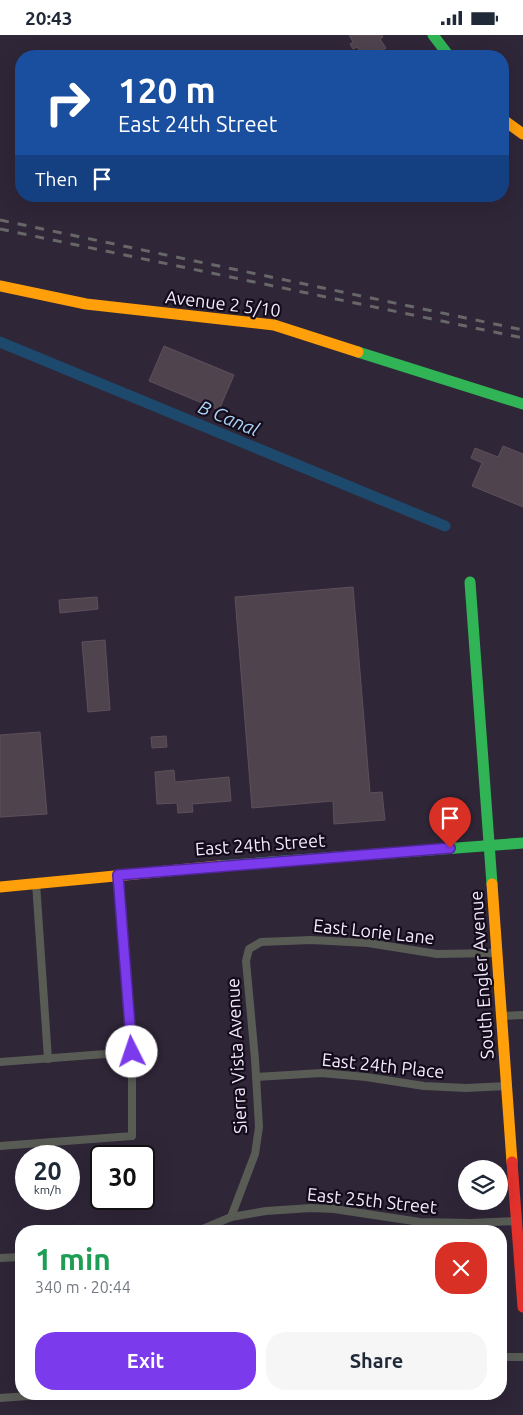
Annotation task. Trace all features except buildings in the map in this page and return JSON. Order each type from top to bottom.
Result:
[{"type":"street","points":[[433,35],[444,50]]},
{"type":"street","points":[[509,124],[523,134]]},
{"type":"street","name":"Avenue 2 5/10","points":[[0,286],[86,304],[274,325],[523,404]]},
{"type":"street","name":"South Engler Avenue","points":[[470,582],[523,1307]]},
{"type":"street","name":"East 24th Street","points":[[0,887],[118,875],[523,843]]},
{"type":"street","points":[[0,1146],[132,1136],[132,1052],[118,875]]},
{"type":"street","points":[[36,883],[48,1059]]},
{"type":"street","name":"East Lorie Lane","points":[[250,949],[261,942],[311,940],[368,943],[437,954],[497,953]]},
{"type":"street","name":"Sierra Vista Avenue","points":[[230,1217],[255,1154],[259,1127],[246,961],[250,949]]},
{"type":"street","points":[[502,1016],[523,1015]]},
{"type":"street","points":[[0,1062],[132,1052]]},
{"type":"street","name":"East 24th Place","points":[[256,1077],[321,1073],[366,1077],[424,1087],[466,1088],[507,1086]]},
{"type":"street","name":"East 25th Street","points":[[212,1225],[230,1217],[266,1211],[311,1208],[334,1209],[420,1222],[472,1223],[517,1221]]},
{"type":"street","points":[[0,1258],[15,1257]]},
{"type":"street","points":[[507,1357],[523,1357]]},
{"type":"street","points":[[0,1399],[15,1398]]},
{"type":"waterway","name":"B Canal","points":[[0,342],[445,526]]},
{"type":"railway","points":[[0,220],[523,330]]},
{"type":"railway","points":[[0,229],[523,338]]},
{"type":"traffic: fast","points":[[433,35],[444,50]]},
{"type":"traffic: fast","points":[[358,352],[523,404]]},
{"type":"traffic: fast","points":[[470,582],[492,884]]},
{"type":"traffic: fast","points":[[219,866],[523,843]]},
{"type":"traffic: slow","points":[[509,124],[523,134]]},
{"type":"traffic: slow","points":[[0,286],[86,304],[274,325],[358,352]]},
{"type":"traffic: slow","points":[[0,887],[219,866]]},
{"type":"traffic: slow","points":[[492,884],[512,1162]]},
{"type":"traffic: jam","points":[[512,1162],[523,1307]]},
{"type":"route","points":[[132,1052],[118,875],[450,848]]}]
